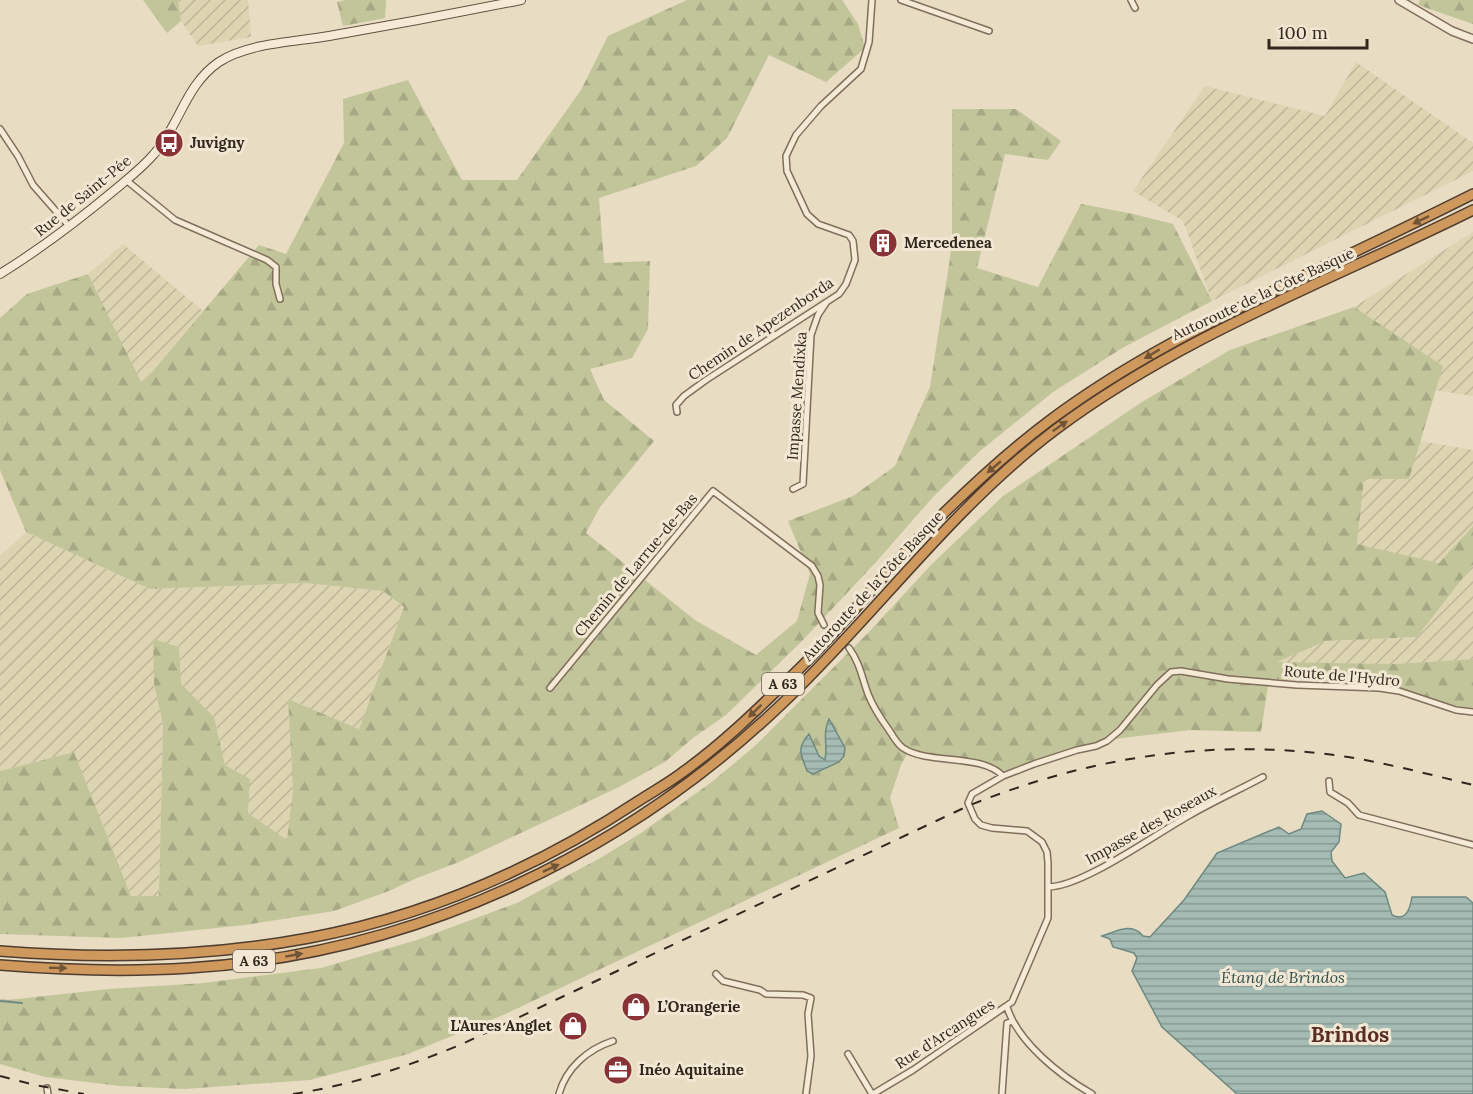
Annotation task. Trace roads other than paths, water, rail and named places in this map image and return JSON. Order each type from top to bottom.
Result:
[{"type":"highway","name":"Autoroute de la Côte Basque","points":[[0,951],[114,956],[188,953],[251,948],[312,938],[435,903],[496,879],[564,847],[683,772],[743,722],[802,666],[915,542],[980,478],[1048,422],[1110,379],[1172,341],[1473,194]]},
{"type":"highway","name":"Autoroute de la Côte Basque","points":[[0,965],[126,970],[189,968],[317,951],[381,935],[442,915],[498,893],[571,858],[626,827],[692,781],[740,742],[791,695],[929,546],[989,486],[1054,431],[1117,388],[1179,350],[1473,210]]},
{"type":"main road","name":"Rue de Saint-Pée","points":[[0,274],[69,226],[156,153],[172,129],[185,99],[195,84],[220,61],[240,52],[263,47],[521,0]]},
{"type":"street","name":"Chemin de Apezenborda","points":[[676,412],[676,405],[701,383],[839,294],[846,284],[855,260],[853,241],[849,235],[818,224],[807,214],[787,171],[786,156],[796,135],[821,106],[861,69],[869,42],[872,0]]},
{"type":"street","points":[[901,0],[989,31]]},
{"type":"street","points":[[1131,0],[1135,8]]},
{"type":"street","points":[[1399,0],[1452,31],[1473,39]]},
{"type":"street","points":[[0,129],[18,156],[33,185],[69,226]]},
{"type":"street","points":[[126,180],[175,220],[267,260],[276,267],[276,284],[280,299]]},
{"type":"street","name":"Impasse Mendixka","points":[[793,489],[803,484],[811,335],[818,315],[827,302]]},
{"type":"street","name":"Chemin de Larrue-de-Bas","points":[[550,688],[713,491],[812,566],[818,576],[820,595],[818,613],[824,625]]},
{"type":"street","points":[[849,648],[858,660],[872,703],[899,746],[914,753],[988,767],[998,770],[1003,776],[972,794],[968,800],[970,810],[978,822],[986,827],[1028,831],[1042,842],[1047,852],[1048,887]]},
{"type":"street","name":"Route de l'Hydro","points":[[1003,776],[1077,750],[1096,747],[1107,741],[1120,730],[1157,685],[1171,672],[1181,671],[1297,685],[1378,688],[1399,692],[1456,710],[1473,712]]},
{"type":"street","name":"Impasse des Roseaux","points":[[1048,887],[1056,887],[1088,874],[1191,814],[1263,777]]},
{"type":"street","points":[[1329,780],[1330,792],[1348,803],[1359,815],[1473,845]]},
{"type":"street","name":"Rue d'Arcangues","points":[[873,1094],[914,1070],[1012,1002],[1048,918],[1048,887]]},
{"type":"street","points":[[716,974],[723,981],[760,990],[766,994],[803,994],[811,998],[808,1014],[811,1056],[806,1094]]},
{"type":"street","points":[[1007,1007],[1013,1021],[1031,1045],[1056,1070],[1092,1094]]},
{"type":"street","points":[[1002,1094],[1007,1023],[1013,1021]]},
{"type":"street","points":[[559,1094],[575,1064],[599,1046],[613,1041]]},
{"type":"street","points":[[848,1054],[873,1094]]},
{"type":"water","points":[[829,719],[845,748],[844,756],[839,762],[813,774],[807,771],[802,756],[802,744],[809,734],[819,756],[825,760],[826,730]]},
{"type":"water","name":"Étang de Brindos","points":[[1322,811],[1341,824],[1339,842],[1331,852],[1332,861],[1345,878],[1364,873],[1385,892],[1392,915],[1404,916],[1412,897],[1466,897],[1473,903],[1473,1094],[1237,1094],[1162,1027],[1132,971],[1137,958],[1134,953],[1113,947],[1110,939],[1102,936],[1119,930],[1134,929],[1143,936],[1150,937],[1184,900],[1217,853],[1279,827],[1289,834],[1301,829],[1307,814]]},
{"type":"waterway","points":[[0,1001],[22,1003]]},
{"type":"tunnel","points":[[824,625],[849,648]]},
{"type":"railway","points":[[293,1094],[337,1086],[379,1074],[462,1044],[968,806],[1061,774],[1155,755],[1250,749],[1299,751],[1348,757],[1473,785]]},
{"type":"railway","points":[[0,1076],[84,1094]]},
{"type":"place","name":"Juvigny","points":[[169,143]]},
{"type":"place","name":"Mercedenea","points":[[883,243]]},
{"type":"place","name":"L’Orangerie","points":[[636,1007]]},
{"type":"place","name":"L'Aures Anglet","points":[[573,1026]]},
{"type":"place","name":"Inéo Aquitaine","points":[[618,1070]]},
{"type":"district","name":"Brindos","points":[[1350,1035]]}]
